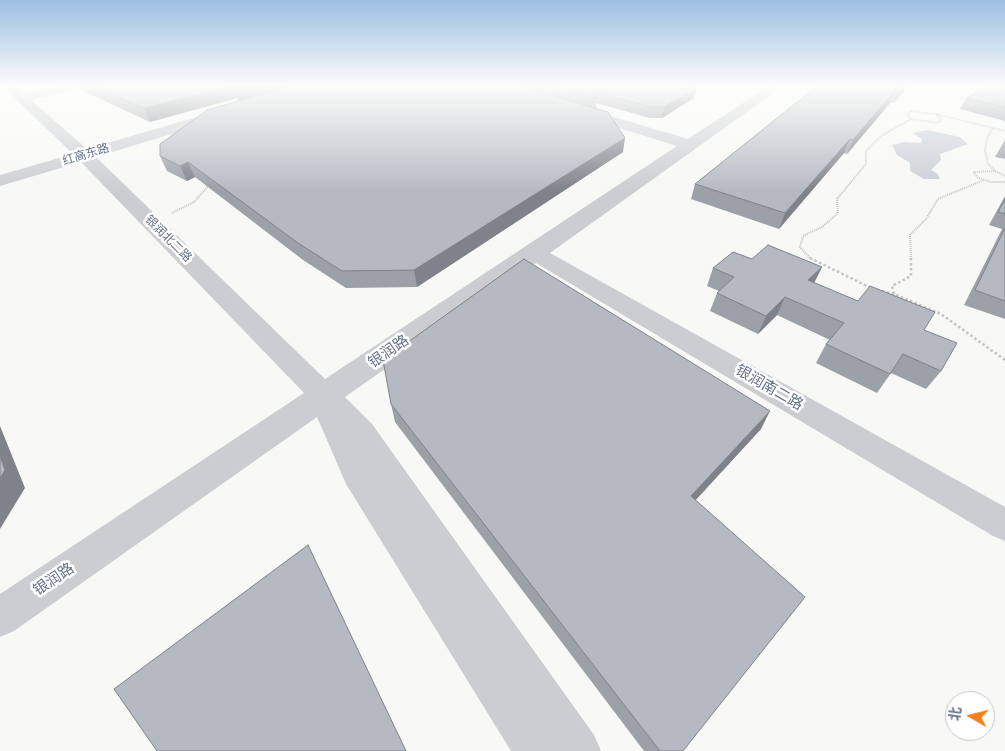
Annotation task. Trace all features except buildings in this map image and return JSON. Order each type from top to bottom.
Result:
[{"type":"street","name":"银润北二路","points":[[47,121],[85,156],[360,432],[578,751]]},
{"type":"street","name":"红高东路","points":[[0,182],[199,121]]},
{"type":"street","points":[[612,121],[690,145]]},
{"type":"street","name":"银润路","points":[[0,617],[725,121]]},
{"type":"street","name":"银润南二路","points":[[532,252],[1005,525]]},
{"type":"street","points":[[324,397],[357,474],[537,751]]},
{"type":"path","points":[[907,121],[881,136],[866,151],[866,164],[837,199],[838,213],[822,226],[803,236],[800,247],[812,260],[840,274],[941,314],[969,332],[1005,360]]},
{"type":"path","points":[[924,121],[937,123],[940,121]]},
{"type":"path","points":[[965,121],[1005,131]]},
{"type":"path","points":[[993,128],[987,138],[985,150],[988,164],[995,171],[1005,176]]},
{"type":"path","points":[[984,180],[973,172],[980,170],[995,171]]},
{"type":"path","points":[[151,222],[194,202],[214,180]]},
{"type":"path","points":[[894,294],[892,286],[911,276],[910,235],[926,219],[938,199],[984,180],[1005,182]]},
{"type":"shaded area","points":[[927,130],[960,137],[968,144],[940,154],[941,160],[931,170],[938,174],[940,179],[924,179],[910,171],[910,163],[897,155],[892,145],[904,142],[921,143],[922,139],[913,133]]}]
